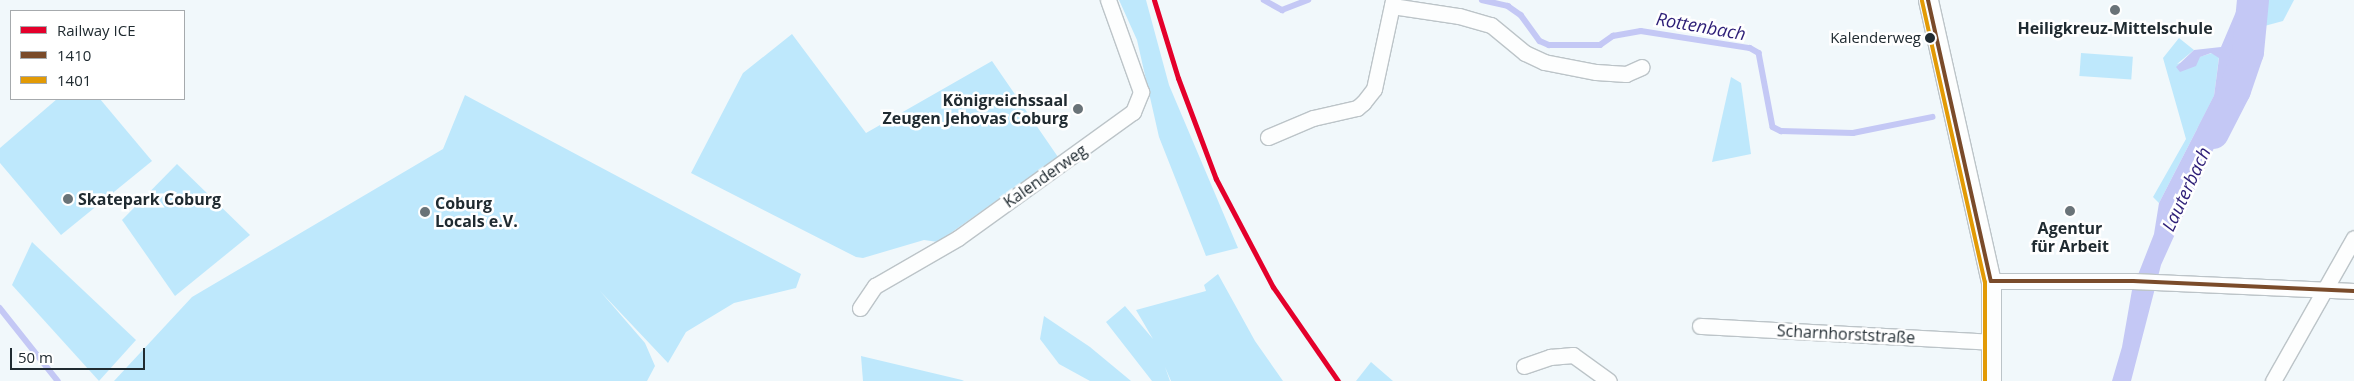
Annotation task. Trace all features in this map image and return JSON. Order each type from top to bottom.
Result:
[{"type":"street","name":"Kalenderweg","points":[[860,308],[875,286],[958,238],[1133,112],[1141,92],[1108,0]]},
{"type":"street","points":[[1928,0],[1991,282],[1991,381]]},
{"type":"street","points":[[1268,137],[1313,118],[1357,108],[1363,103],[1374,89],[1392,3],[1491,25],[1526,53],[1544,62],[1619,73],[1642,67]]},
{"type":"street","points":[[2273,381],[2354,238]]},
{"type":"street","points":[[1991,282],[2133,281],[2354,291]]},
{"type":"street","name":"Scharnhorststraße","points":[[1700,326],[1992,342]]},
{"type":"street","points":[[1524,366],[1550,357],[1573,355],[1609,381]]},
{"type":"shaded area","points":[[1119,0],[1146,0],[1169,85],[1238,248],[1206,256],[1159,137],[1137,40]]},
{"type":"shaded area","points":[[2263,0],[2294,0],[2283,21],[2257,28]]},
{"type":"shaded area","points":[[792,34],[866,133],[992,61],[1058,157],[938,242],[924,240],[863,258],[856,257],[691,173],[743,73]]},
{"type":"shaded area","points":[[2179,38],[2194,50],[2177,64],[2212,53],[2219,57],[2214,96],[2159,203],[2153,197],[2186,139],[2163,58]]},
{"type":"shaded area","points":[[2081,53],[2133,57],[2131,80],[2079,76]]},
{"type":"shaded area","points":[[1731,77],[1741,83],[1751,154],[1712,162]]},
{"type":"shaded area","name":"Coburg Locals e.V.","points":[[465,95],[801,274],[796,288],[734,303],[686,332],[668,363],[600,291],[645,343],[655,366],[647,381],[114,381],[192,297],[443,149]]},
{"type":"shaded area","name":"Skatepark Coburg","points":[[56,100],[101,100],[152,161],[61,235],[0,163],[0,148]]},
{"type":"shaded area","points":[[177,164],[250,235],[175,296],[122,220]]},
{"type":"shaded area","points":[[32,242],[136,340],[99,381],[12,285]]},
{"type":"shaded area","points":[[1218,274],[1255,341],[1283,381],[1171,381],[1165,367],[1170,381],[1152,381],[1106,322],[1125,306],[1153,339],[1136,310],[1206,291],[1204,285]]},
{"type":"shaded area","points":[[1044,316],[1090,347],[1131,381],[1090,381],[1059,364],[1040,339]]},
{"type":"shaded area","points":[[861,356],[962,380],[964,381],[863,381]]},
{"type":"shaded area","points":[[1371,362],[1393,381],[1356,381]]},
{"type":"water","points":[[2241,0],[2263,0],[2257,28],[2247,28],[2231,54],[2233,106],[2161,265],[2131,381],[2112,381],[2122,347],[2132,290],[2154,234],[2159,203],[2214,96],[2219,58],[2211,53],[2200,57],[2196,66],[2180,72],[2176,67],[2194,50],[2221,47]]},
{"type":"waterway","name":"Rottenbach","points":[[1264,0],[1282,10],[1308,0]]},
{"type":"waterway","name":"Rottenbach","points":[[1482,0],[1508,6],[1521,15],[1540,41],[1549,45],[1600,45],[1613,36],[1641,31],[1750,48],[1759,53],[1773,127],[1781,131],[1853,133],[1932,117]]},
{"type":"waterway","name":"Lauterbach","points":[[2213,133],[2235,90],[2248,52],[2253,0]]},
{"type":"waterway","points":[[0,308],[58,381]]},
{"type":"rail line","name":"ICE","points":[[1154,0],[1178,78],[1216,179],[1273,287],[1338,381]]},
{"type":"transit line","name":"1410","points":[[1928,0],[1991,281]]},
{"type":"transit line","name":"1401","points":[[1922,1],[1985,282],[1985,381]]},
{"type":"transit line","name":"1410","points":[[1991,281],[2133,281],[2354,291]]},
{"type":"place","name":"Heiligkreuz-Mittelschule","points":[[2115,10]]},
{"type":"place","name":"Kalenderweg","points":[[1930,38]]},
{"type":"place","name":"Königreichssaal Zeugen Jehovas Coburg","points":[[1078,109]]},
{"type":"place","name":"Skatepark Coburg","points":[[68,199]]},
{"type":"place","name":"Agentur für Arbeit","points":[[2070,211]]},
{"type":"place","name":"Coburg Locals e.V.","points":[[425,212]]}]
